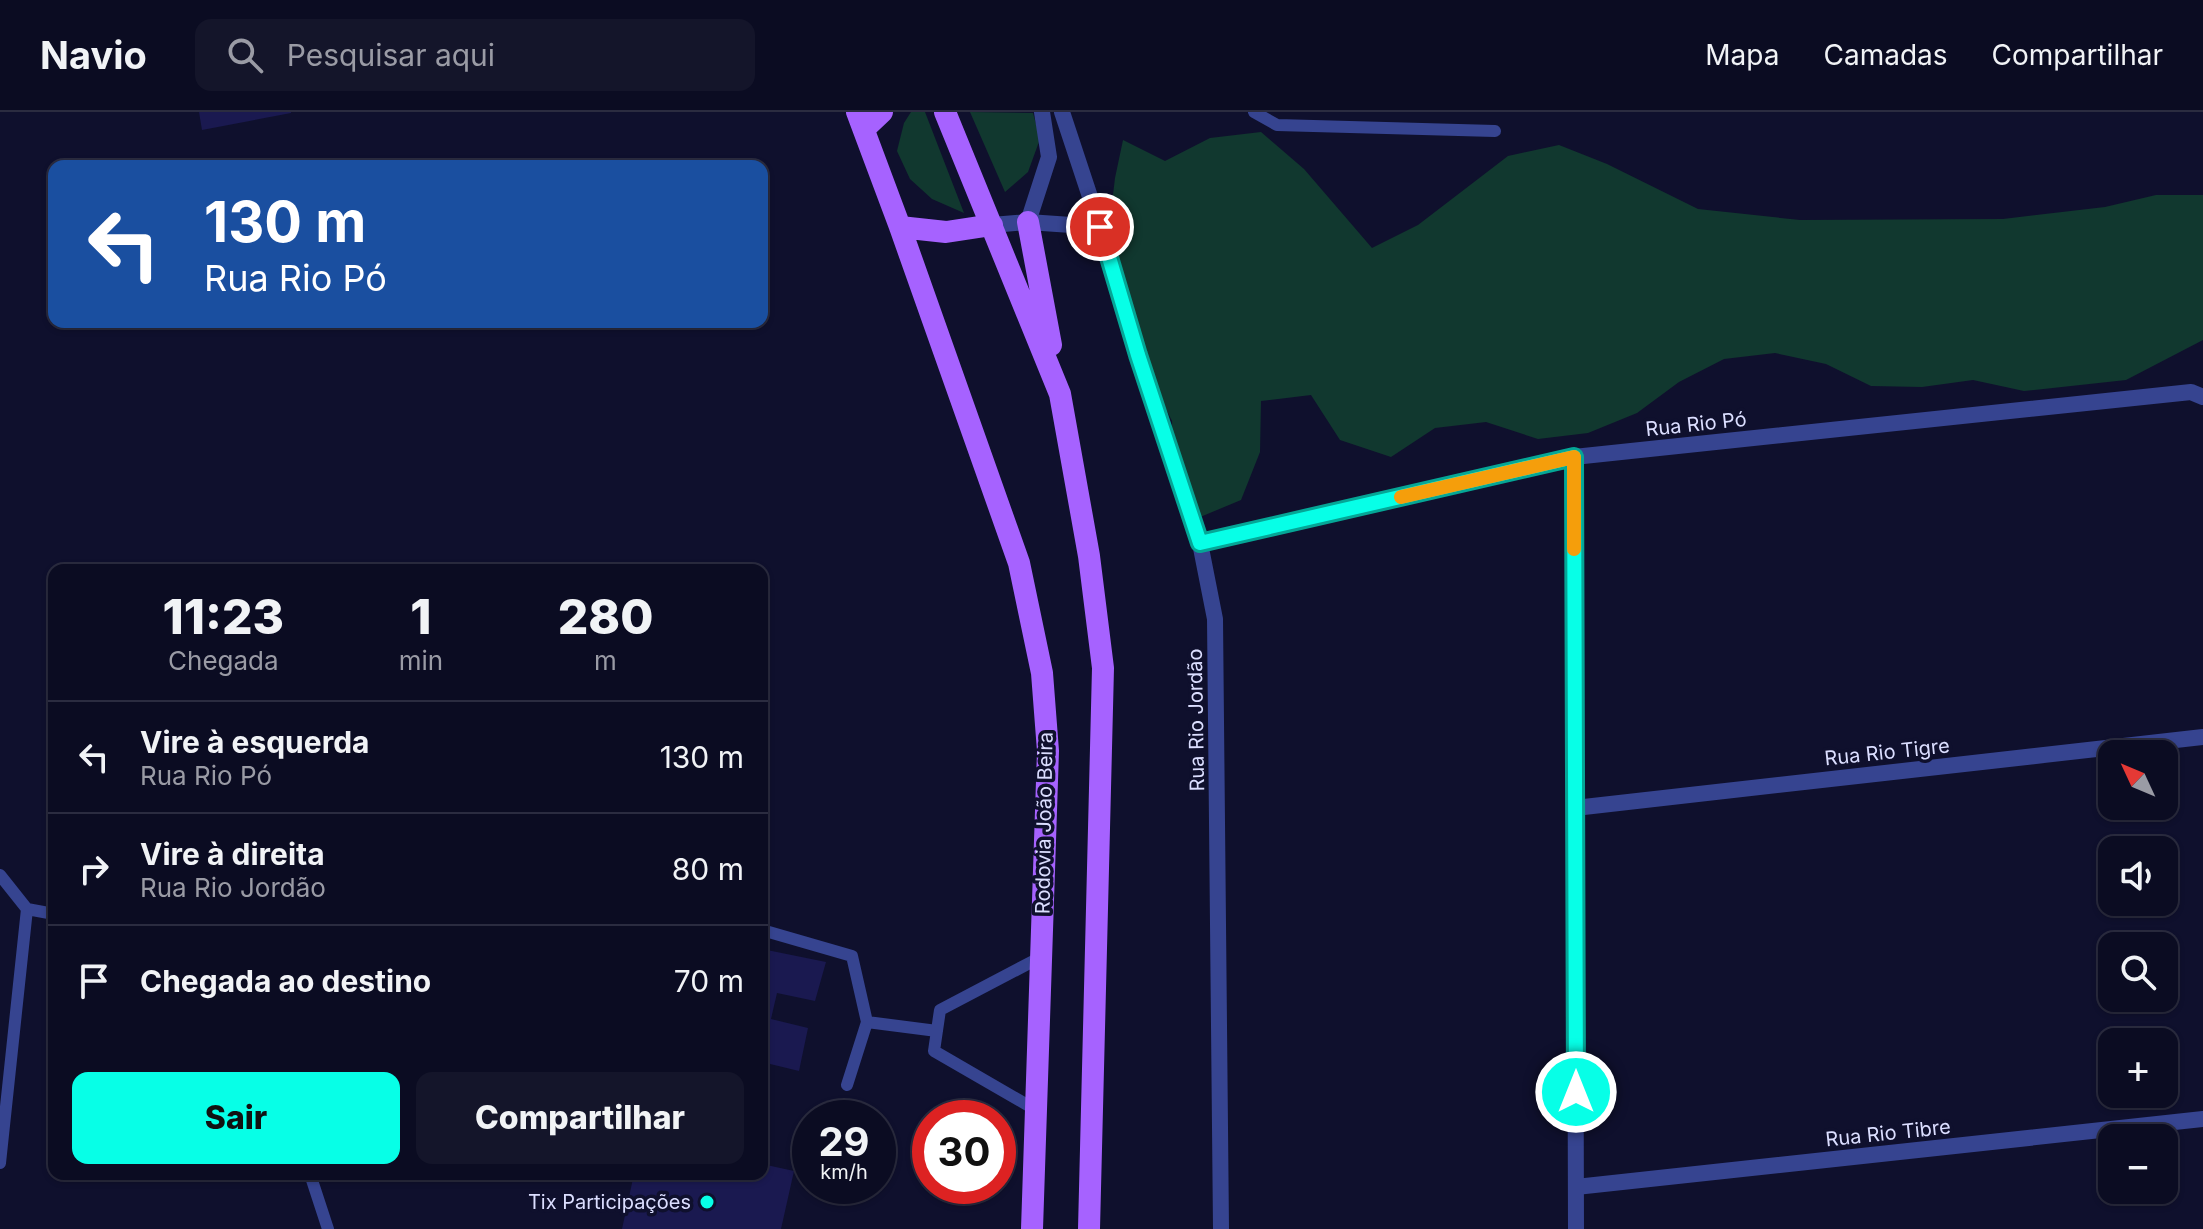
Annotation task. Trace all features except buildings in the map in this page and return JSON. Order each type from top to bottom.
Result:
[{"type":"main road","points":[[860,120],[882,112]]},
{"type":"main road","points":[[945,112],[1060,394]]},
{"type":"main road","name":"Rodovia João Beira","points":[[860,120],[1019,563],[1042,673],[1048,751],[1032,1229]]},
{"type":"main road","points":[[1028,222],[1089,556],[1103,668],[1089,1229]]},
{"type":"main road","points":[[900,227],[946,232],[992,225]]},
{"type":"street","points":[[1028,222],[1049,157],[1042,112]]},
{"type":"street","name":"Rua Rio Jordão","points":[[1062,112],[1200,543],[1215,619],[1221,1229]]},
{"type":"street","points":[[992,225],[1028,222],[1100,227]]},
{"type":"street","name":"Rua Rio Pó","points":[[1200,543],[1574,457],[2191,392],[2203,397]]},
{"type":"street","points":[[1574,457],[1576,1229]]},
{"type":"street","name":"Rua Rio Tigre","points":[[1575,808],[2203,737]]},
{"type":"street","name":"Rua Rio Tibre","points":[[1576,1187],[2203,1119]]},
{"type":"lane","points":[[1254,112],[1277,125],[1495,131]]},
{"type":"lane","points":[[0,875],[27,909],[48,913]]},
{"type":"lane","points":[[0,1163],[27,909]]},
{"type":"lane","points":[[768,932],[852,956],[867,1022],[847,1085]]},
{"type":"lane","points":[[1036,1110],[934,1051],[940,1010],[1041,957]]},
{"type":"lane","points":[[867,1022],[937,1031]]},
{"type":"lane","points":[[312,1180],[328,1229]]},
{"type":"green space","points":[[911,112],[925,112],[964,213],[932,199],[910,179],[897,151],[904,123]]},
{"type":"green space","points":[[970,112],[1033,113],[1040,139],[1028,172],[1005,192]]},
{"type":"green space","points":[[1261,132],[1304,169],[1372,248],[1418,225],[1508,156],[1559,145],[1607,164],[1698,209],[1800,220],[2003,219],[2105,207],[2156,195],[2203,195],[2203,340],[2126,380],[2024,391],[1973,380],[1922,387],[1871,386],[1826,364],[1775,353],[1724,359],[1679,382],[1637,413],[1588,433],[1538,439],[1486,422],[1435,428],[1391,457],[1340,440],[1311,395],[1261,401],[1260,452],[1241,500],[1193,520],[1173,472],[1172,421],[1127,331],[1121,280],[1109,229],[1115,178],[1123,140],[1165,161],[1210,138]]},
{"type":"slow traffic","points":[[1401,497],[1574,457],[1574,549]]},
{"type":"place","name":"Tix Participações","points":[[707,1202]]},
{"type":"route","points":[[1100,227],[1200,543],[1574,457],[1576,1092]]}]
